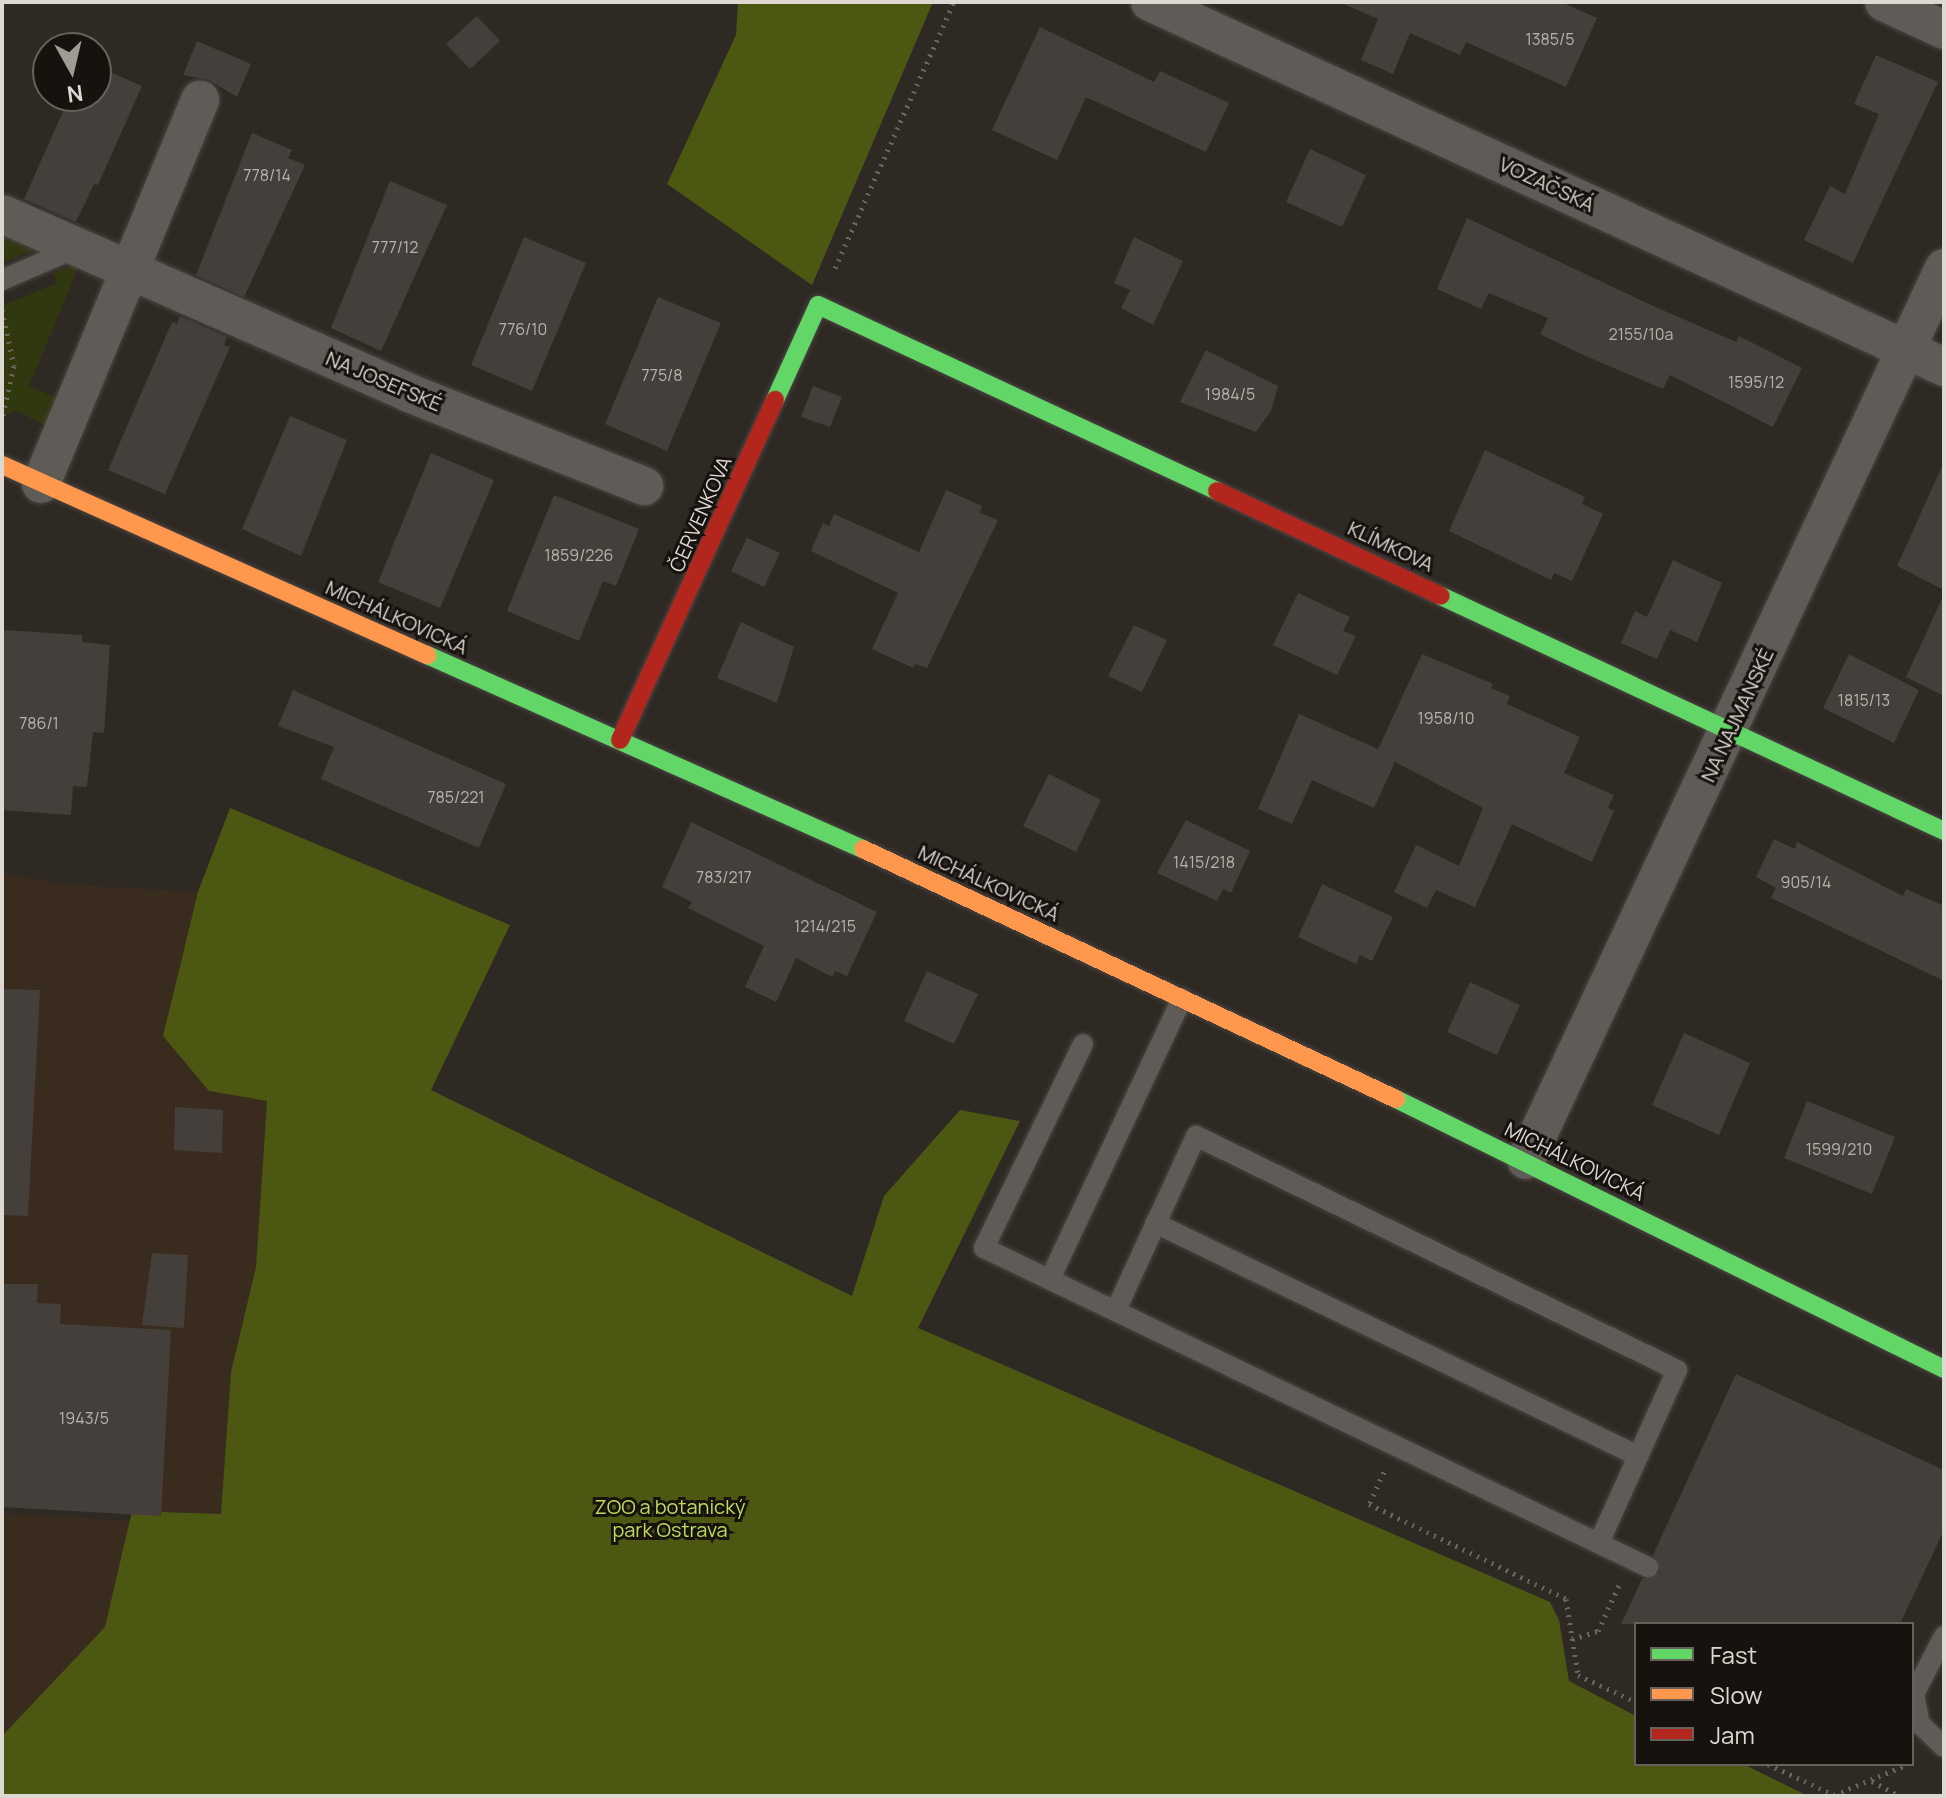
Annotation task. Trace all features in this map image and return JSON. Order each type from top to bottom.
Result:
[{"type":"street","name":"VOZAČSKÁ","points":[[1150,2],[1944,367]]},
{"type":"street","points":[[1884,2],[1944,30]]},
{"type":"street","points":[[41,484],[127,270],[200,100]]},
{"type":"street","name":"NA JOSEFSKÉ","points":[[2,214],[409,393],[644,486]]},
{"type":"street","name":"NA NAJMANSKÉ","points":[[1526,1160],[1732,728],[1944,268]]},
{"type":"street","name":"KLÍMKOVA","points":[[818,305],[1732,728],[1944,831]]},
{"type":"street","name":"ČERVENKOVA","points":[[620,740],[818,305]]},
{"type":"street","name":"MICHÁLKOVICKÁ","points":[[2,465],[620,740],[1182,998],[1526,1160],[1944,1369]]},
{"type":"lane","points":[[2,280],[76,248]]},
{"type":"lane","points":[[1050,1279],[1182,998]]},
{"type":"lane","points":[[1083,1044],[984,1248],[1648,1567]]},
{"type":"lane","points":[[1116,1310],[1196,1136],[1677,1370],[1599,1543]]},
{"type":"lane","points":[[1155,1223],[1638,1456]]},
{"type":"lane","points":[[1914,1704],[1917,1684],[1944,1636]]},
{"type":"lane","points":[[1914,1712],[1933,1740],[1944,1747]]},
{"type":"path","points":[[818,305],[954,2]]},
{"type":"path","points":[[2,310],[14,366],[2,419]]},
{"type":"path","points":[[1397,1446],[1369,1504],[1566,1599],[1578,1675],[1634,1701]]},
{"type":"path","points":[[1572,1639],[1598,1631],[1606,1613]]},
{"type":"path","points":[[1772,1766],[1834,1795],[1904,1766]]},
{"type":"path","points":[[1871,1781],[1899,1796]]},
{"type":"shaded area","points":[[2,873],[62,884],[198,892],[163,1036],[209,1091],[267,1100],[256,1267],[231,1372],[221,1514],[2,1505]]},
{"type":"shaded area","points":[[2,1513],[132,1521],[105,1627],[2,1735]]},
{"type":"green space","points":[[738,2],[933,2],[812,285],[667,184],[736,35]]},
{"type":"green space","points":[[2,234],[37,249],[2,263]]},
{"type":"green space","points":[[73,265],[78,268],[29,386],[59,399],[48,426],[14,410],[9,415],[2,412],[2,306],[57,283],[53,273]]},
{"type":"green space","name":"ZOO a botanický park Ostrava","points":[[230,808],[510,925],[431,1090],[852,1296],[884,1196],[960,1110],[1020,1121],[918,1328],[1550,1602],[1559,1620],[1569,1681],[1634,1715],[1634,1766],[1747,1766],[1808,1796],[2,1796],[2,1736],[105,1627],[132,1511],[221,1514],[231,1372],[256,1267],[267,1101],[209,1091],[163,1036],[198,892]]},
{"type":"building","points":[[1339,2],[1561,2],[1597,18],[1566,87],[1466,42],[1460,55],[1410,33],[1393,74],[1361,60],[1378,19]]},
{"type":"building","points":[[477,16],[500,41],[470,69],[446,44]]},
{"type":"building","points":[[1040,27],[1154,82],[1160,71],[1229,103],[1206,152],[1086,97],[1057,160],[992,130]]},
{"type":"building","points":[[197,41],[251,64],[237,97],[209,80],[183,75]]},
{"type":"building","points":[[1876,55],[1938,82],[1853,263],[1804,240],[1830,186],[1845,194],[1879,114],[1854,104]]},
{"type":"building","points":[[112,73],[142,86],[98,185],[94,184],[76,222],[24,199],[63,112],[112,112]]},
{"type":"building","points":[[252,133],[292,150],[288,158],[305,165],[244,297],[196,275]]},
{"type":"building","points":[[1310,149],[1366,175],[1342,227],[1286,202]]},
{"type":"building","points":[[390,181],[447,205],[381,351],[331,328]]},
{"type":"building","points":[[1467,218],[1651,305],[1736,342],[1739,336],[1802,368],[1773,427],[1670,375],[1663,389],[1581,354],[1540,334],[1548,318],[1489,293],[1481,309],[1437,289]]},
{"type":"building","points":[[524,237],[586,263],[532,391],[471,365]]},
{"type":"building","points":[[1134,237],[1183,261],[1153,325],[1121,308],[1130,290],[1114,283]]},
{"type":"building","points":[[658,297],[721,323],[667,451],[605,424]]},
{"type":"building","points":[[180,316],[227,337],[224,345],[230,347],[165,494],[108,470],[172,322],[177,324]]},
{"type":"building","points":[[1206,350],[1278,386],[1271,411],[1256,432],[1180,402]]},
{"type":"building","points":[[813,386],[842,397],[830,427],[801,417]]},
{"type":"building","points":[[290,416],[347,440],[301,556],[242,529]]},
{"type":"building","points":[[1485,450],[1585,497],[1582,504],[1603,514],[1572,581],[1554,573],[1551,580],[1449,531]]},
{"type":"building","points":[[431,453],[494,480],[440,608],[378,582]]},
{"type":"building","points":[[1944,462],[1944,590],[1897,566]]},
{"type":"building","points":[[946,490],[982,506],[980,513],[998,520],[927,668],[915,664],[913,668],[872,649],[898,593],[811,551],[823,523],[829,526],[834,514],[919,552]]},
{"type":"building","points":[[554,495],[639,529],[616,586],[603,581],[579,641],[507,611]]},
{"type":"building","points":[[747,538],[780,553],[764,587],[731,571]]},
{"type":"building","points":[[1673,560],[1722,583],[1697,642],[1670,630],[1657,659],[1621,643],[1635,611],[1647,617]]},
{"type":"building","points":[[1298,593],[1350,617],[1343,631],[1356,636],[1337,675],[1273,645]]},
{"type":"building","points":[[1944,594],[1944,696],[1906,677]]},
{"type":"building","points":[[741,622],[794,647],[777,703],[717,678]]},
{"type":"building","points":[[1134,625],[1167,640],[1142,692],[1108,676]]},
{"type":"building","points":[[4,630],[82,635],[82,642],[110,645],[104,733],[93,732],[87,787],[73,786],[71,815],[2,810]]},
{"type":"building","points":[[1422,654],[1493,684],[1491,688],[1510,696],[1507,704],[1580,737],[1564,773],[1614,795],[1608,808],[1614,811],[1592,862],[1512,824],[1475,907],[1436,890],[1427,908],[1394,892],[1416,845],[1459,866],[1483,808],[1395,762],[1374,808],[1312,780],[1292,824],[1258,809],[1299,714],[1378,749]]},
{"type":"building","points":[[1849,654],[1919,690],[1894,743],[1823,708]]},
{"type":"building","points":[[293,690],[506,784],[479,848],[321,779],[334,747],[278,726]]},
{"type":"building","points":[[1049,774],[1101,800],[1076,852],[1023,826]]},
{"type":"building","points":[[1186,820],[1250,851],[1231,893],[1223,889],[1217,901],[1157,873]]},
{"type":"building","points":[[691,822],[877,912],[847,976],[835,971],[832,977],[796,958],[776,1002],[745,987],[764,946],[688,908],[692,902],[662,887]]},
{"type":"building","points":[[1774,839],[1795,849],[1797,842],[1903,896],[1906,889],[1944,906],[1944,981],[1771,898],[1776,888],[1756,877]]},
{"type":"building","points":[[1322,884],[1393,917],[1372,961],[1360,955],[1356,964],[1298,937]]},
{"type":"building","points":[[927,971],[978,994],[954,1044],[904,1021]]},
{"type":"building","points":[[1470,982],[1520,1005],[1497,1055],[1447,1032]]},
{"type":"building","points":[[2,989],[40,990],[28,1216],[2,1215]]},
{"type":"building","points":[[1684,1033],[1750,1063],[1719,1135],[1652,1105]]},
{"type":"building","points":[[1807,1101],[1895,1137],[1872,1194],[1784,1158]]},
{"type":"building","points":[[175,1107],[223,1110],[222,1153],[174,1150]]},
{"type":"building","points":[[152,1253],[188,1255],[184,1328],[142,1325]]},
{"type":"building","points":[[2,1284],[38,1284],[37,1303],[61,1304],[60,1324],[171,1330],[161,1516],[2,1507]]},
{"type":"building","points":[[1736,1374],[1944,1470],[1944,1530],[1901,1622],[1621,1624],[1642,1579],[1660,1572],[1653,1555]]},
{"type":"traffic: fast","points":[[775,400],[818,305],[1217,491]]},
{"type":"traffic: fast","points":[[1441,596],[1944,831]]},
{"type":"traffic: fast","points":[[427,655],[863,849]]},
{"type":"traffic: fast","points":[[1396,1099],[1944,1369]]},
{"type":"traffic: slow","points":[[2,465],[427,655]]},
{"type":"traffic: slow","points":[[863,849],[1396,1099]]},
{"type":"traffic: jam","points":[[620,740],[775,400]]},
{"type":"traffic: jam","points":[[1217,491],[1441,596]]}]
